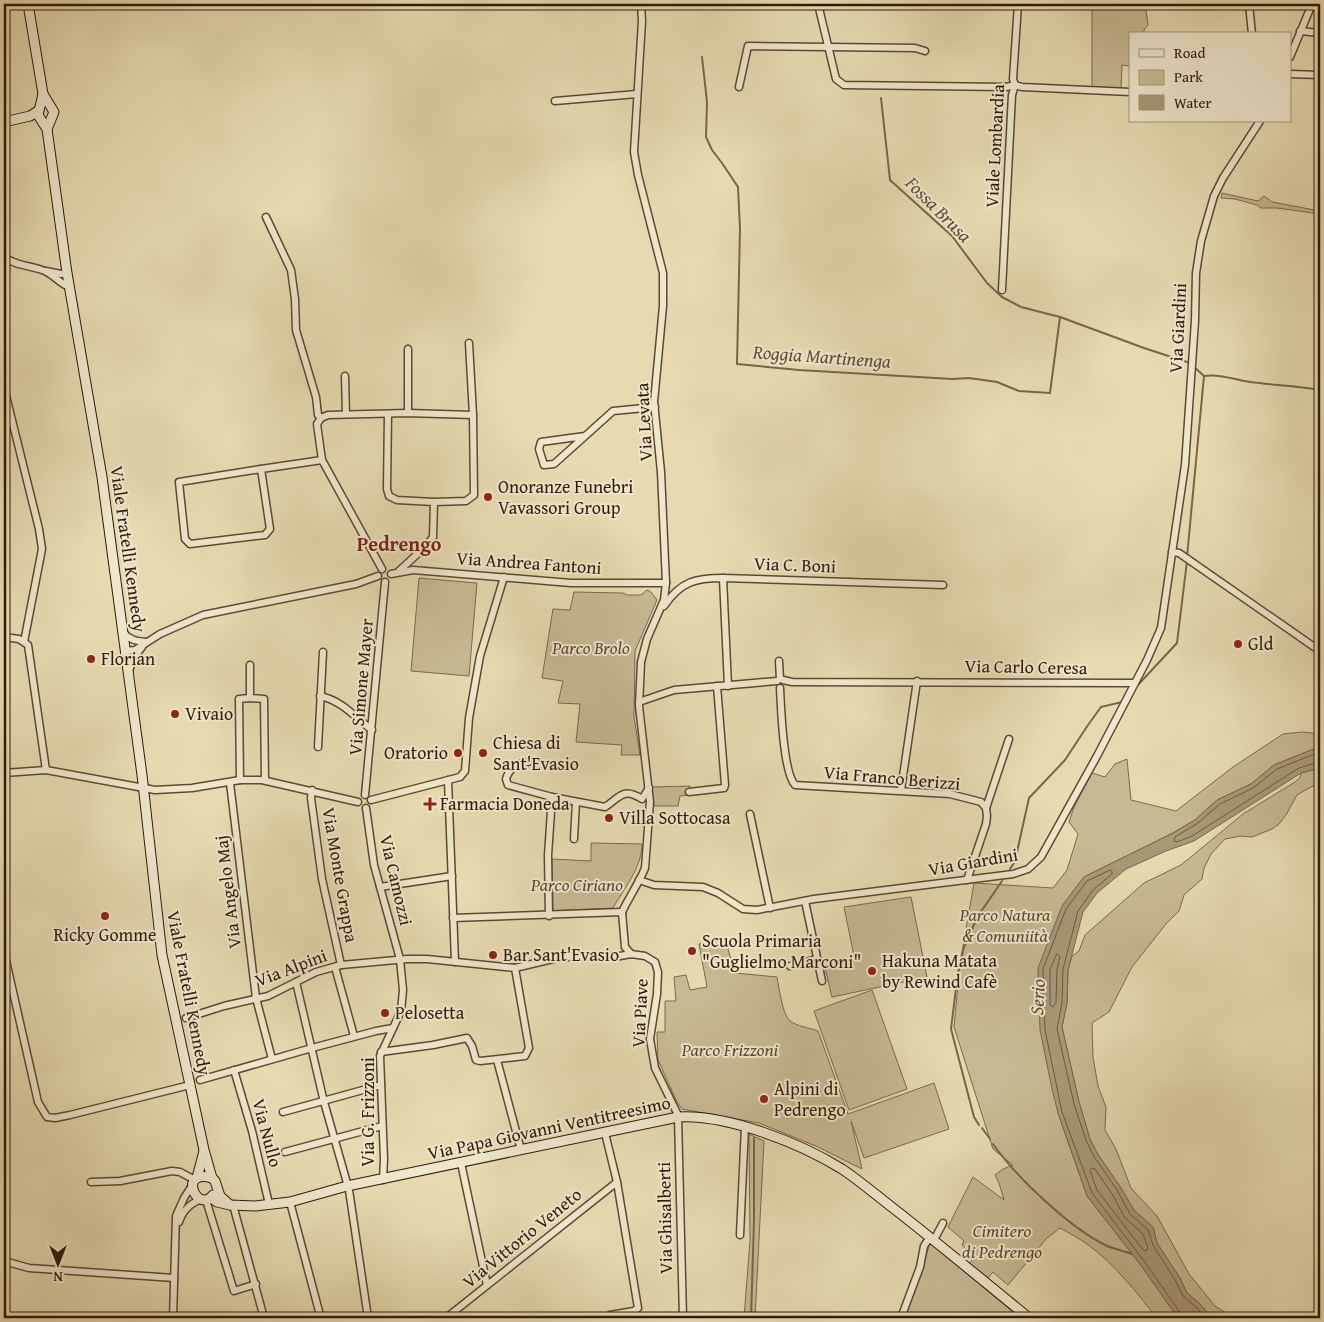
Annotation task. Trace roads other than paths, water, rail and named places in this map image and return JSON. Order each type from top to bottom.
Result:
[{"type":"street","points":[[28,4],[43,94],[37,114]]},
{"type":"street","name":"Via Levata","points":[[639,880],[645,868],[650,807],[639,702],[642,651],[664,600],[666,584],[661,472],[655,407],[663,306],[663,273],[635,161],[634,142],[642,21],[641,4]]},
{"type":"street","points":[[818,4],[836,79],[844,84],[986,87],[1015,85],[1022,87],[1129,92]]},
{"type":"street","name":"Viale Lombardia","points":[[1002,290],[1012,100],[1015,85],[1013,79],[1018,4]]},
{"type":"street","points":[[1249,4],[1252,32]]},
{"type":"street","points":[[1292,52],[1312,4],[1302,4]]},
{"type":"street","points":[[1300,31],[1320,33]]},
{"type":"street","points":[[739,87],[748,46],[915,48],[924,51]]},
{"type":"street","points":[[1292,74],[1320,75]]},
{"type":"street","points":[[43,94],[54,112],[47,129]]},
{"type":"street","points":[[555,101],[637,94]]},
{"type":"street","points":[[4,122],[37,114],[45,104],[52,106]]},
{"type":"street","points":[[37,114],[46,121],[52,118]]},
{"type":"street","name":"Viale Fratelli Kennedy","points":[[37,114],[47,129],[67,272],[102,477],[144,789],[162,955],[204,1150],[212,1178]]},
{"type":"street","name":"Via Giardini","points":[[639,880],[654,885],[703,887],[718,893],[743,909],[757,910],[805,901],[1021,872],[1041,857],[1088,774],[1161,628],[1176,552],[1195,321],[1196,273],[1201,241],[1214,196],[1223,178],[1259,122]]},
{"type":"street","points":[[266,217],[291,270],[295,299],[296,330],[316,397],[318,414],[321,418]]},
{"type":"street","points":[[4,256],[20,265],[61,274],[67,272]]},
{"type":"street","points":[[43,270],[70,287]]},
{"type":"street","points":[[388,414],[387,489],[389,496],[397,500],[434,502],[466,501],[474,495],[473,415],[469,343]]},
{"type":"street","points":[[408,349],[408,413]]},
{"type":"street","points":[[345,376],[346,414]]},
{"type":"street","points":[[6,396],[39,529],[42,549],[24,642]]},
{"type":"street","points":[[585,436],[541,442],[540,449],[544,466],[554,464],[613,411],[655,407]]},
{"type":"street","points":[[382,569],[322,460],[317,424],[321,418],[328,415],[408,413],[473,415]]},
{"type":"street","points":[[261,469],[270,529],[265,535],[190,544],[185,539],[179,482],[261,469],[322,460]]},
{"type":"street","points":[[398,572],[433,537],[434,502]]},
{"type":"street","points":[[1176,552],[1320,651]]},
{"type":"street","points":[[378,576],[380,580],[385,582],[389,580],[391,574],[387,569],[382,569]]},
{"type":"street","points":[[125,651],[135,650],[146,642],[203,616],[356,584],[378,576],[382,569]]},
{"type":"street","name":"Via Andrea Fantoni","points":[[391,574],[412,570],[571,583],[666,584]]},
{"type":"street","points":[[372,800],[448,780],[460,776],[465,771],[470,718],[480,656],[504,577]]},
{"type":"street","points":[[724,578],[728,686]]},
{"type":"street","name":"Via C. Boni","points":[[659,613],[669,598],[692,581],[699,579],[724,578],[943,585]]},
{"type":"street","name":"Via Simone Mayer","points":[[366,794],[385,582]]},
{"type":"street","points":[[122,632],[134,640],[146,642]]},
{"type":"street","points":[[4,637],[20,639],[28,645],[46,770]]},
{"type":"street","points":[[128,676],[133,660],[146,642]]},
{"type":"street","points":[[318,747],[323,652]]},
{"type":"street","points":[[779,661],[781,684]]},
{"type":"street","points":[[250,665],[250,698]]},
{"type":"street","points":[[901,790],[918,681]]},
{"type":"street","name":"Via Carlo Ceresa","points":[[639,702],[674,690],[792,682],[1135,683]]},
{"type":"street","name":"Via Franco Berizzi","points":[[781,684],[780,696],[784,744],[793,783],[798,786],[950,794],[981,802],[986,808]]},
{"type":"street","points":[[689,792],[724,788],[725,785],[717,686]]},
{"type":"street","points":[[320,696],[339,703],[372,730]]},
{"type":"street","points":[[240,780],[239,699],[250,698],[264,699],[265,780]]},
{"type":"street","points":[[967,880],[986,824],[986,808],[1009,739]]},
{"type":"street","points":[[528,762],[513,768],[508,773],[506,779],[508,785],[552,797],[605,807],[616,797],[628,793],[642,799],[650,807]]},
{"type":"street","points":[[4,773],[46,770],[144,789],[192,788],[240,780],[265,780],[358,802],[366,808],[372,800]]},
{"type":"street","points":[[448,780],[454,962]]},
{"type":"street","name":"Via Angelo Maj","points":[[230,783],[256,998],[272,1059]]},
{"type":"street","points":[[642,799],[649,788]]},
{"type":"street","name":"Via Monte Grappa","points":[[312,790],[311,798],[322,879],[338,966],[354,1036]]},
{"type":"street","points":[[358,802],[360,796],[366,794],[372,800]]},
{"type":"street","points":[[549,916],[548,855],[552,797]]},
{"type":"street","points":[[574,838],[576,802]]},
{"type":"street","name":"Via Camozzi","points":[[366,808],[374,865],[400,959]]},
{"type":"street","points":[[750,814],[770,908]]},
{"type":"street","points":[[380,887],[452,876]]},
{"type":"street","points":[[630,954],[625,947],[622,912],[639,880]]},
{"type":"street","points":[[805,901],[822,981]]},
{"type":"street","points":[[453,918],[622,912]]},
{"type":"street","points":[[4,952],[38,1102],[47,1117],[55,1118],[190,1085]]},
{"type":"street","name":"Via Alpini","points":[[186,1018],[224,1006],[268,996],[316,972],[338,966],[400,959],[428,959],[515,968],[561,957],[620,956],[630,954]]},
{"type":"street","name":"Via Piave","points":[[630,954],[644,956],[655,962],[658,976],[650,1039],[651,1050],[655,1068],[678,1117]]},
{"type":"street","name":"Via G. Frizzoni","points":[[383,1180],[381,1052],[393,1028],[403,1001],[403,977],[400,959]]},
{"type":"street","points":[[790,966],[817,959]]},
{"type":"street","points":[[381,1052],[467,1038],[476,1060],[497,1060],[525,1056],[529,1048],[526,1043],[515,968]]},
{"type":"street","points":[[296,982],[324,1102],[350,1197],[368,1318]]},
{"type":"street","points":[[200,1080],[354,1036],[393,1028]]},
{"type":"street","points":[[497,1060],[521,1150]]},
{"type":"street","name":"Via Nullo","points":[[234,1070],[252,1131],[269,1204]]},
{"type":"street","points":[[283,1112],[381,1085]]},
{"type":"street","name":"Via Papa Giovanni Ventitreesimo","points":[[206,1199],[231,1205],[255,1206],[290,1202],[310,1198],[346,1186],[383,1180],[678,1117],[709,1119],[745,1126],[796,1146],[840,1168],[854,1177],[1029,1318]]},
{"type":"street","name":"Via Ghisalberti","points":[[678,1117],[682,1318]]},
{"type":"street","points":[[285,1152],[382,1126]]},
{"type":"street","points":[[740,1235],[745,1126]]},
{"type":"street","points":[[605,1133],[617,1182],[638,1308],[634,1311],[610,1316]]},
{"type":"street","name":"Viale Fratelli Kennedy","points":[[195,1181],[204,1150]]},
{"type":"street","points":[[461,1163],[487,1286]]},
{"type":"street","points":[[91,1182],[120,1182],[172,1172],[180,1172],[195,1181]]},
{"type":"street","points":[[173,1318],[176,1216],[184,1198],[195,1181],[204,1176],[212,1178],[220,1196],[231,1205],[256,1284],[264,1318]]},
{"type":"street","points":[[195,1181],[194,1193],[206,1199],[234,1291],[256,1284]]},
{"type":"street","name":"Via Vittorio Veneto","points":[[446,1318],[617,1182]]},
{"type":"street","points":[[174,1235],[181,1215],[189,1205],[206,1199],[217,1188]]},
{"type":"street","points":[[290,1202],[320,1315],[310,1318]]},
{"type":"street","points":[[901,1318],[920,1267],[924,1246],[932,1239],[943,1223]]},
{"type":"street","points":[[4,1260],[29,1268],[174,1278]]},
{"type":"street","points":[[455,1311],[458,1318]]},
{"type":"water","points":[[1320,749],[1320,768],[1301,773],[1194,841],[1126,869],[1097,893],[1083,912],[1068,970],[1067,1003],[1062,1027],[1079,1102],[1090,1139],[1134,1210],[1153,1227],[1157,1243],[1180,1278],[1187,1293],[1212,1318],[1178,1318],[1140,1264],[1087,1196],[1058,1113],[1052,1089],[1040,1030],[1038,968],[1062,906],[1084,877],[1173,833],[1195,820],[1217,800],[1251,784],[1274,765],[1311,750]]},
{"type":"waterway","name":"Roggia Martinenga","points":[[702,57],[707,102],[706,137],[712,150],[738,187],[740,229],[737,364],[799,370],[952,379],[969,378],[997,382],[1019,391],[1050,393],[1060,317]]},
{"type":"waterway","name":"Fossa Brusa","points":[[881,98],[890,180],[952,236],[987,283],[1002,297],[1021,307],[1060,317],[1190,363]]},
{"type":"waterway","points":[[1187,557],[1204,376],[1193,366]]},
{"type":"waterway","points":[[1204,376],[1221,376],[1250,382],[1320,390]]},
{"type":"waterway","points":[[1136,687],[1177,643],[1187,561]]},
{"type":"waterway","points":[[1010,869],[1017,852],[1029,798],[1065,760],[1101,707],[1122,702]]},
{"type":"waterway","points":[[972,929],[978,916],[1002,881]]},
{"type":"waterway","points":[[970,934],[964,947],[958,972],[951,1029],[974,1117],[979,1125]]},
{"type":"waterway","points":[[982,1128],[990,1139]]},
{"type":"waterway","points":[[751,1318],[754,1138]]},
{"type":"waterway","points":[[993,1144],[1016,1172],[1061,1215],[1092,1238],[1107,1246],[1132,1254]]},
{"type":"place","name":"Onoranze Funebri Vavassori Group","points":[[488,497]]},
{"type":"place","name":"Gld","points":[[1238,644]]},
{"type":"place","name":"Florian","points":[[91,659]]},
{"type":"place","name":"Vivaio","points":[[175,714]]},
{"type":"place","name":"Oratorio","points":[[458,753]]},
{"type":"place","name":"Chiesa di Sant'Evasio","points":[[483,753]]},
{"type":"place","name":"Farmacia Doneda","points":[[430,804]]},
{"type":"place","name":"Villa Sottocasa","points":[[609,818]]},
{"type":"place","name":"Ricky Gomme","points":[[105,916]]},
{"type":"place","name":"Scuola Primaria \"Guglielmo Marconi\"","points":[[692,951]]},
{"type":"place","name":"Bar Sant'Evasio","points":[[493,955]]},
{"type":"place","name":"Hakuna Matata by Rewind Cafè","points":[[872,971]]},
{"type":"place","name":"Pelosetta","points":[[385,1013]]},
{"type":"place","name":"Alpini di Pedrengo","points":[[764,1099]]},
{"type":"district","name":"Pedrengo","points":[[399,544]]},
{"type":"park label","name":"Parco Brolo","points":[[591,648]]},
{"type":"park label","name":"Parco Ciriano","points":[[577,885]]},
{"type":"park label","name":"Parco Natura & Comuniità","points":[[1005,925]]},
{"type":"park label","name":"Parco Frizzoni","points":[[730,1050]]},
{"type":"park label","name":"Cimitero di Pedrengo","points":[[1002,1241]]},
{"type":"water label","name":"Serio","points":[[1037,997]]}]
